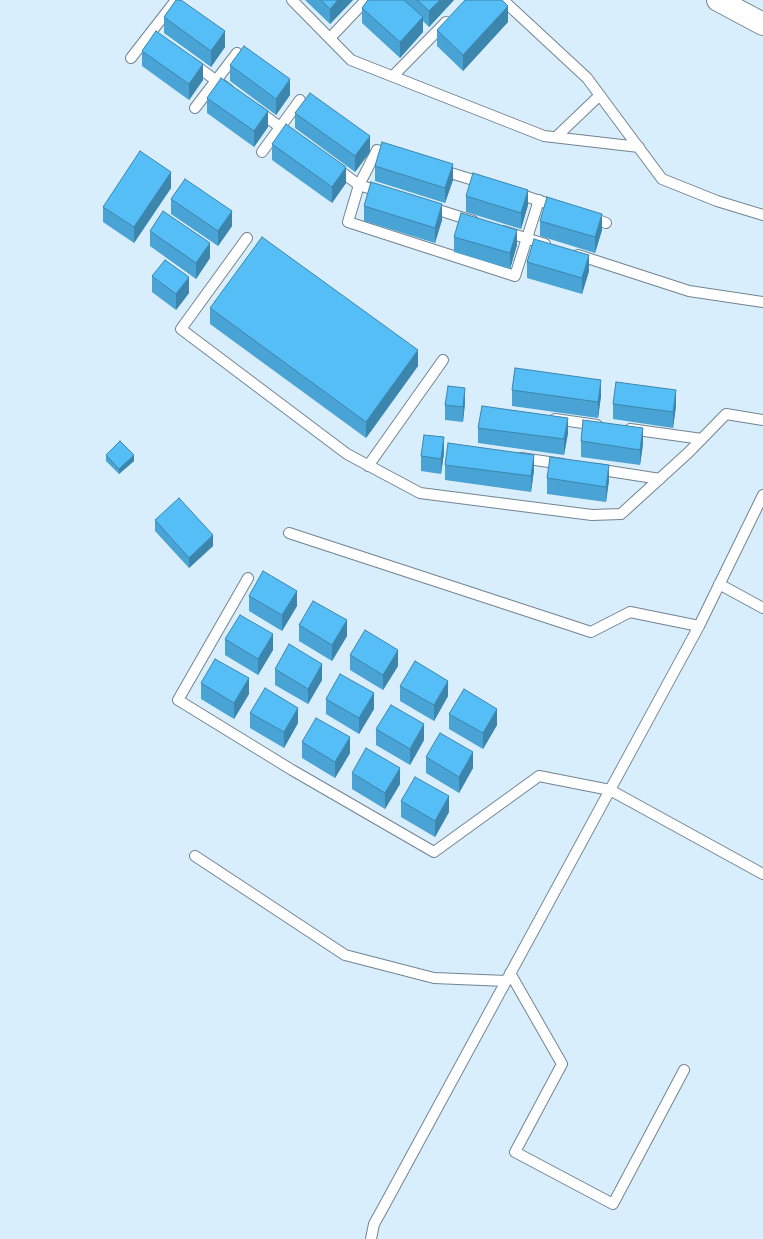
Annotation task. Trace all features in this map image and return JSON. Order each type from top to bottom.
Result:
[{"type":"main road","points":[[718,0],[763,24]]},
{"type":"lane","points":[[292,0],[351,60],[544,136],[639,148]]},
{"type":"lane","points":[[330,38],[366,0]]},
{"type":"lane","points":[[503,0],[588,78],[662,179],[717,200],[763,215]]},
{"type":"lane","points":[[131,58],[154,35],[173,4]]},
{"type":"lane","points":[[393,76],[451,16]]},
{"type":"lane","points":[[195,108],[237,54]]},
{"type":"lane","points":[[187,59],[236,95]]},
{"type":"lane","points":[[556,137],[600,95]]},
{"type":"lane","points":[[262,152],[300,100]]},
{"type":"lane","points":[[248,104],[299,141]]},
{"type":"lane","points":[[399,156],[377,150],[359,185],[348,222],[515,276],[539,200]]},
{"type":"lane","points":[[329,163],[359,185],[388,194]]},
{"type":"lane","points":[[428,166],[494,186]]},
{"type":"lane","points":[[509,191],[569,210]]},
{"type":"lane","points":[[417,203],[556,248]]},
{"type":"lane","points":[[584,215],[606,222]]},
{"type":"lane","points":[[247,238],[181,329],[347,454],[420,494],[592,515],[620,514],[660,479],[726,414],[763,420]]},
{"type":"lane","points":[[571,253],[688,291],[763,302]]},
{"type":"lane","points":[[368,466],[443,360]]},
{"type":"lane","points":[[543,417],[607,426]]},
{"type":"lane","points":[[622,428],[702,439]]},
{"type":"lane","points":[[510,457],[573,466]]},
{"type":"lane","points":[[589,468],[660,479]]},
{"type":"lane","points":[[371,1239],[374,1224],[699,626],[763,496]]},
{"type":"lane","points":[[289,533],[591,632],[630,612],[699,626]]},
{"type":"lane","points":[[248,578],[178,700],[292,770],[380,821],[434,852],[539,776],[610,790],[763,874]]},
{"type":"lane","points":[[720,584],[763,608]]},
{"type":"lane","points":[[195,856],[344,955],[434,978],[508,977]]},
{"type":"lane","points":[[508,977],[562,1064],[515,1152],[613,1204],[684,1070]]},
{"type":"building","points":[[176,0],[181,0],[225,31],[211,51],[164,17]]},
{"type":"building","points":[[321,0],[338,0],[330,9]]},
{"type":"building","points":[[368,0],[404,0],[423,17],[400,42],[362,8]]},
{"type":"building","points":[[417,0],[440,0],[429,11]]},
{"type":"building","points":[[465,0],[502,0],[508,6],[463,55],[437,30]]},
{"type":"building","points":[[156,31],[203,64],[189,84],[142,51]]},
{"type":"building","points":[[244,46],[290,79],[276,99],[230,65]]},
{"type":"building","points":[[221,78],[268,111],[254,131],[207,98]]},
{"type":"building","points":[[310,93],[370,136],[355,156],[295,113]]},
{"type":"building","points":[[286,124],[346,167],[332,187],[272,144]]},
{"type":"building","points":[[382,142],[453,164],[445,188],[375,166]]},
{"type":"building","points":[[140,151],[171,172],[134,227],[103,207]]},
{"type":"building","points":[[473,173],[528,190],[521,213],[466,196]]},
{"type":"building","points":[[185,179],[232,211],[218,231],[171,199]]},
{"type":"building","points":[[371,182],[442,204],[435,228],[364,206]]},
{"type":"building","points":[[547,197],[602,214],[595,237],[540,221]]},
{"type":"building","points":[[163,211],[210,243],[196,263],[150,231]]},
{"type":"building","points":[[461,213],[517,230],[510,253],[454,237]]},
{"type":"building","points":[[262,237],[418,350],[366,422],[210,308]]},
{"type":"building","points":[[534,239],[589,255],[582,278],[527,262]]},
{"type":"building","points":[[165,260],[189,277],[176,294],[152,276]]},
{"type":"building","points":[[515,368],[601,380],[598,402],[512,390]]},
{"type":"building","points":[[616,382],[676,390],[673,412],[613,404]]},
{"type":"building","points":[[448,386],[465,388],[463,407],[445,405]]},
{"type":"building","points":[[482,406],[568,418],[564,439],[478,428]]},
{"type":"building","points":[[583,420],[643,428],[640,450],[581,441]]},
{"type":"building","points":[[424,435],[444,437],[441,459],[421,456]]},
{"type":"building","points":[[120,441],[134,455],[119,469],[106,455]]},
{"type":"building","points":[[448,443],[534,455],[531,476],[445,465]]},
{"type":"building","points":[[550,457],[609,465],[606,487],[547,478]]},
{"type":"building","points":[[179,498],[213,535],[189,558],[155,520]]},
{"type":"building","points":[[263,571],[297,591],[282,615],[249,596]]},
{"type":"building","points":[[313,601],[347,620],[332,645],[299,625]]},
{"type":"building","points":[[240,615],[273,634],[258,659],[225,639]]},
{"type":"building","points":[[365,630],[398,650],[383,675],[350,655]]},
{"type":"building","points":[[289,644],[322,664],[308,689],[275,669]]},
{"type":"building","points":[[215,659],[249,678],[234,703],[201,683]]},
{"type":"building","points":[[415,661],[448,681],[434,705],[400,686]]},
{"type":"building","points":[[340,674],[374,693],[359,718],[326,699]]},
{"type":"building","points":[[265,688],[298,708],[284,732],[250,713]]},
{"type":"building","points":[[464,689],[497,709],[483,733],[449,714]]},
{"type":"building","points":[[391,705],[424,724],[410,749],[376,729]]},
{"type":"building","points":[[316,718],[350,737],[335,762],[302,742]]},
{"type":"building","points":[[440,733],[473,752],[459,777],[426,757]]},
{"type":"building","points":[[366,748],[400,768],[385,793],[352,773]]},
{"type":"building","points":[[415,777],[449,796],[435,821],[401,801]]}]
